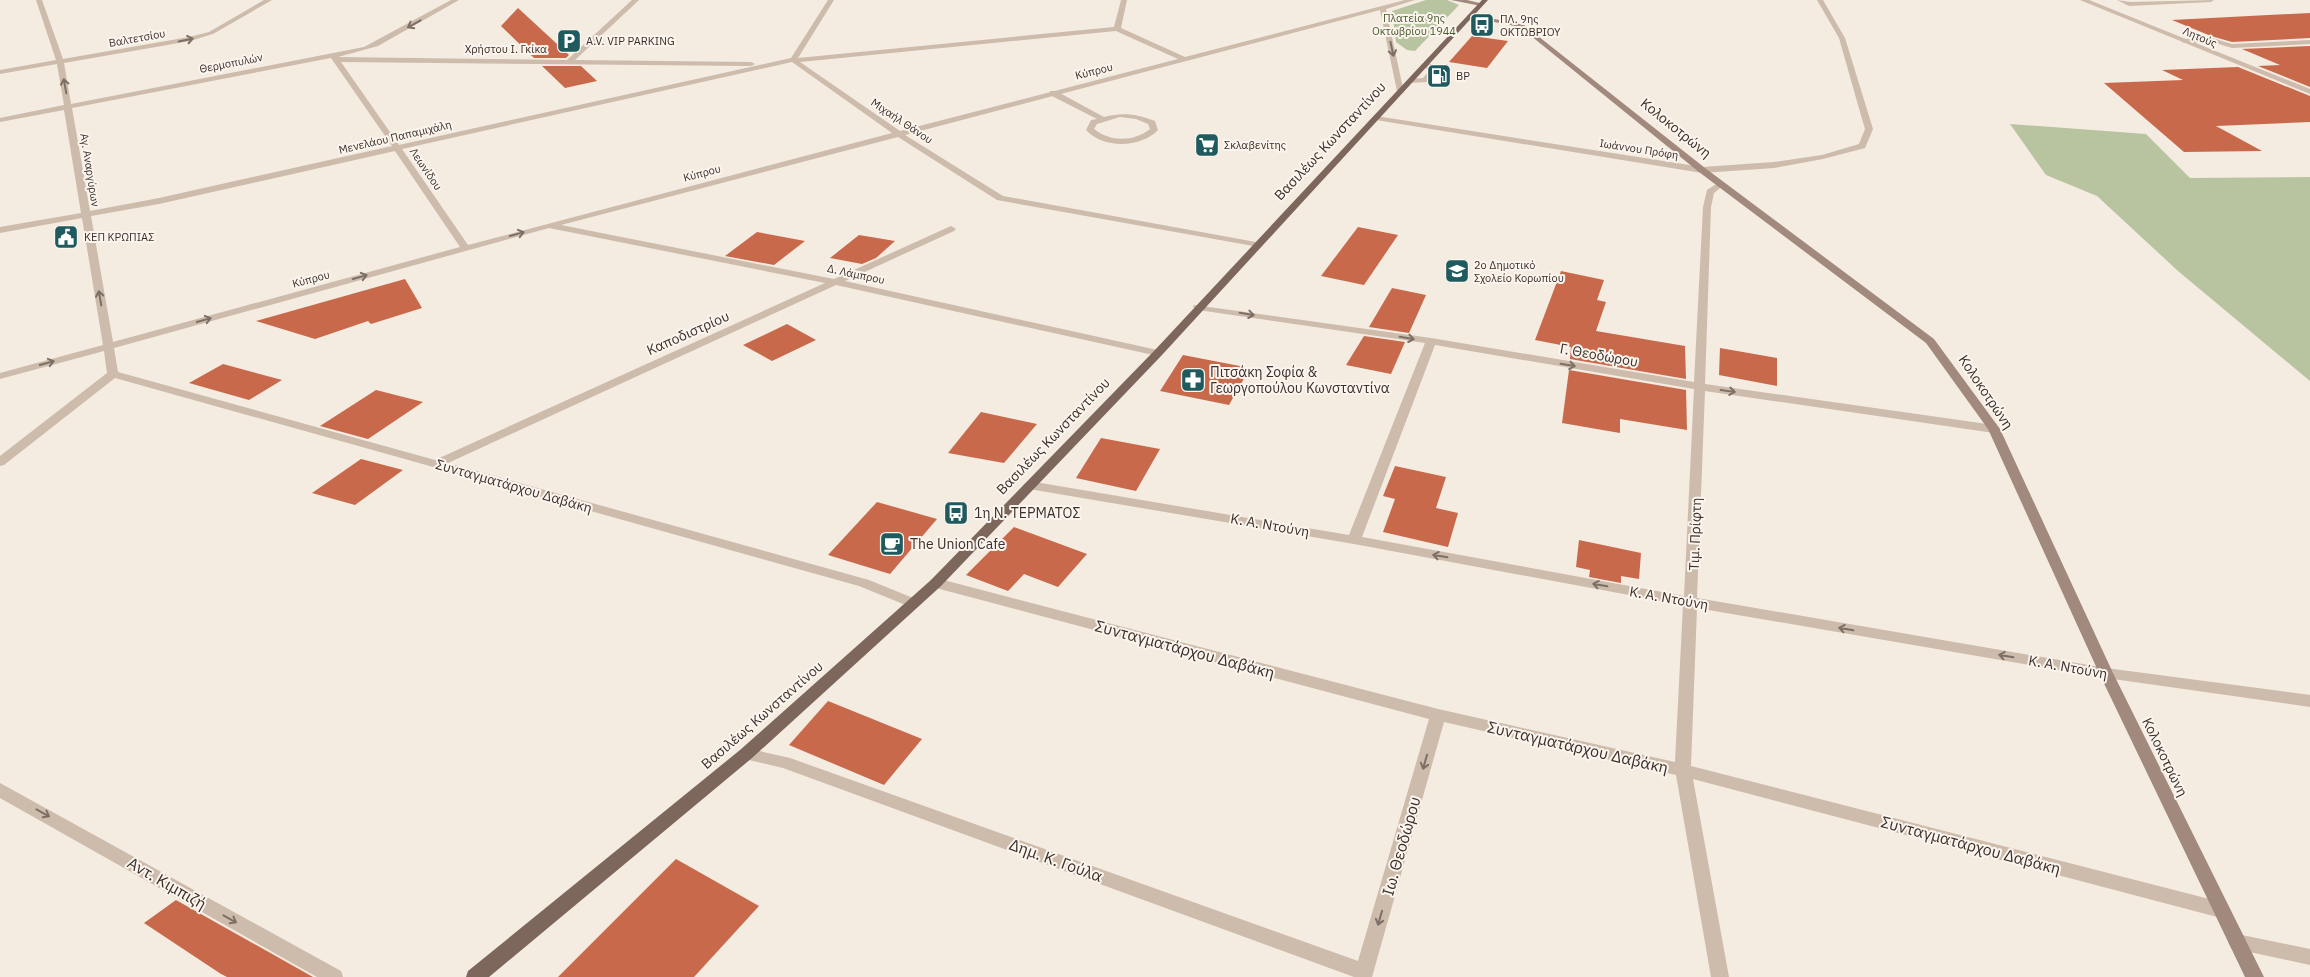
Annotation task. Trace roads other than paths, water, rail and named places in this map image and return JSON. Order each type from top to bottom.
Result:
[{"type":"main road","points":[[1426,65],[1483,2]]},
{"type":"main road","name":"Βασιλέως Κωνσταντίνου","points":[[476,977],[746,754],[936,583],[1158,353],[1198,307],[1411,81]]},
{"type":"street","name":"Αγ. Αναργύρων","points":[[39,0],[60,62],[113,374]]},
{"type":"street","name":"Βαλτετσίου","points":[[0,72],[190,40],[210,33],[269,0]]},
{"type":"street","name":"Θερμοπυλών","points":[[0,120],[335,58],[376,45],[456,0]]},
{"type":"street","points":[[570,61],[636,0]]},
{"type":"street","points":[[793,60],[831,0]]},
{"type":"street","points":[[1124,0],[1117,29],[1184,59]]},
{"type":"street","name":"Κύπρου","points":[[0,376],[547,226],[897,133],[1412,0]]},
{"type":"street","points":[[1454,0],[1483,2]]},
{"type":"street","name":"Ιωάννου Πρόφη","points":[[1376,118],[1702,170],[1774,165],[1823,157],[1862,146],[1868,129],[1842,38],[1820,0]]},
{"type":"street","name":"Λητούς","points":[[2083,0],[2310,92]]},
{"type":"street","points":[[2120,0],[2129,4],[2211,0]]},
{"type":"street","points":[[1383,8],[1401,91]]},
{"type":"street","name":"Κολοκοτρώνη","points":[[1470,16],[1522,26],[1702,170],[1930,341],[1994,428],[2106,673],[2255,977]]},
{"type":"street","name":"Μενελάου Παπαμιχάλη","points":[[0,230],[86,215],[793,60],[851,56],[1117,29]]},
{"type":"street","points":[[2184,41],[2212,40],[2232,46],[2310,42]]},
{"type":"street","points":[[2216,55],[2310,50]]},
{"type":"street","name":"Χρήστου Ι. Γκίκα","points":[[335,58],[766,65]]},
{"type":"street","name":"Λεωνίδου","points":[[335,58],[466,248]]},
{"type":"street","name":"Μιχαήλ Θάνου","points":[[793,60],[897,133],[1000,198],[1256,246]]},
{"type":"street","points":[[1411,81],[1425,80],[1434,70],[1426,65]]},
{"type":"street","points":[[2298,88],[2310,87]]},
{"type":"street","points":[[1053,93],[1101,118],[1120,115],[1138,117],[1152,122],[1154,130],[1134,140],[1101,138],[1090,130],[1090,126],[1101,118]]},
{"type":"street","name":"Τιμ. Πρίφτη","points":[[1720,977],[1683,770],[1692,602],[1707,207],[1710,192],[1721,184]]},
{"type":"street","name":"Δ. Λάμπρου","points":[[547,226],[836,282],[1158,353]]},
{"type":"street","name":"Καποδιστρίου","points":[[436,464],[951,228]]},
{"type":"street","name":"Γ. Θεοδώρου","points":[[1198,307],[1431,341],[1701,387],[1994,428]]},
{"type":"street","points":[[1354,540],[1431,341]]},
{"type":"street","points":[[0,462],[113,374]]},
{"type":"street","name":"Συνταγματάρχου Δαβάκη","points":[[113,374],[864,583],[913,603]]},
{"type":"street","name":"Κ. Α. Ντούνη","points":[[1030,485],[1354,540],[1692,602],[2106,673],[2310,701]]},
{"type":"street","name":"Συνταγματάρχου Δαβάκη","points":[[936,583],[1438,715],[1683,770],[2221,910]]},
{"type":"street","name":"Ιω. Θεοδώρου","points":[[1364,974],[1438,715]]},
{"type":"street","name":"Δημ. Κ. Γούλα","points":[[746,754],[784,762],[1364,974]]},
{"type":"street","name":"Αντ. Κιμπιζή","points":[[0,790],[334,977]]},
{"type":"street","points":[[2237,942],[2310,957]]},
{"type":"place","name":"ΠΛ. 9ης ΟΚΤΩΒΡΙΟΥ","points":[[1482,25]]},
{"type":"place","name":"A.V. VIP PARKING","points":[[569,41]]},
{"type":"place","name":"BP","points":[[1439,76]]},
{"type":"place","name":"Σκλαβενίτης","points":[[1207,145]]},
{"type":"place","name":"ΚΕΠ ΚΡΩΠΙΑΣ","points":[[66,237]]},
{"type":"place","name":"2ο Δημοτικό Σχολείο Κορωπίου","points":[[1457,271]]},
{"type":"place","name":"Πιτσάκη Σοφία & Γεωργοπούλου Κωνσταντίνα","points":[[1193,380]]},
{"type":"place","name":"1η Ν. ΤΕΡΜΑΤΟΣ","points":[[956,513]]},
{"type":"place","name":"The Union Cafe","points":[[892,544]]},
{"type":"park label","name":"Πλατεία 9ης Οκτωβρίου 1944","points":[[1414,24]]}]
